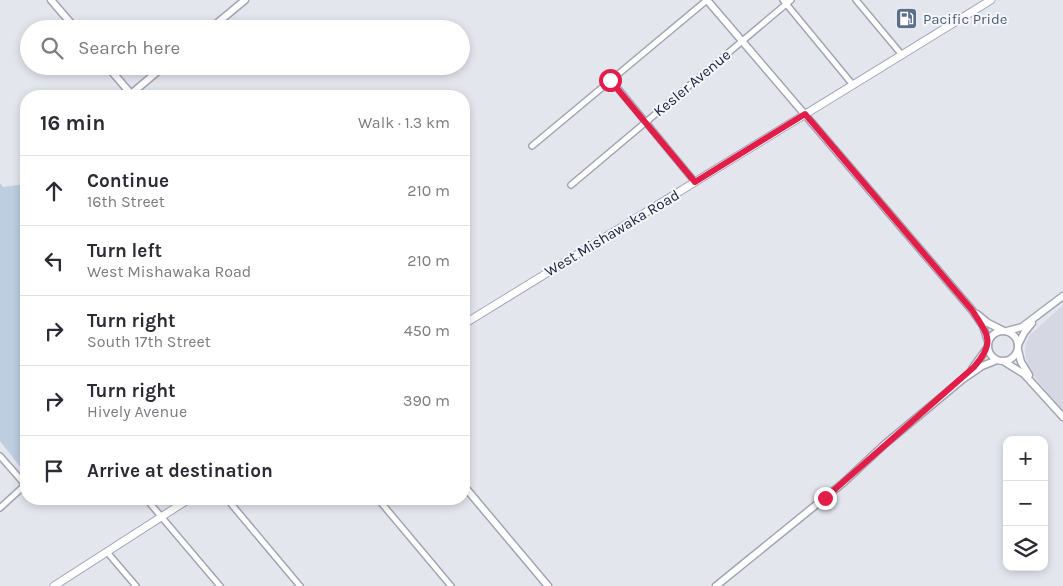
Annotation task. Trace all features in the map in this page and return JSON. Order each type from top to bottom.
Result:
[{"type":"main road","name":"West Mishawaka Road","points":[[470,320],[991,0]]},
{"type":"main road","points":[[54,586],[180,505]]},
{"type":"street","points":[[221,20],[245,0]]},
{"type":"street","points":[[532,146],[707,0],[972,310],[984,329],[992,356],[1020,371],[1063,417]]},
{"type":"street","points":[[856,0],[902,55]]},
{"type":"street","points":[[54,1],[69,20]]},
{"type":"street","points":[[786,1],[853,85]]},
{"type":"street","name":"Kesler Avenue","points":[[571,186],[742,41],[786,1]]},
{"type":"street","points":[[115,75],[128,90]]},
{"type":"street","points":[[138,90],[154,75]]},
{"type":"street","points":[[610,80],[695,182]]},
{"type":"street","points":[[963,379],[979,362],[995,333],[1022,327],[1063,296]]},
{"type":"street","points":[[972,310],[988,323],[1014,335],[1021,362],[1036,386]]},
{"type":"street","points":[[716,586],[843,483],[919,415],[963,379],[982,366],[1014,357],[1025,332],[1041,314]]},
{"type":"street","points":[[0,456],[20,479]]},
{"type":"street","points":[[0,508],[20,490]]},
{"type":"street","points":[[470,493],[548,586]]},
{"type":"street","points":[[151,505],[220,586]]},
{"type":"street","points":[[232,505],[300,586]]},
{"type":"street","points":[[383,505],[451,586]]},
{"type":"street","points":[[107,552],[136,586]]},
{"type":"shaded area","points":[[0,183],[3,187],[20,185],[20,466],[0,441]]},
{"type":"shaded area","points":[[1063,305],[1063,411],[1028,367],[1025,352],[1030,335]]},
{"type":"place","name":"Pacific Pride","points":[[907,19]]},
{"type":"route","points":[[610,80],[692,176],[695,182],[805,114],[972,310],[984,329],[988,347],[963,379],[825,498]]}]
